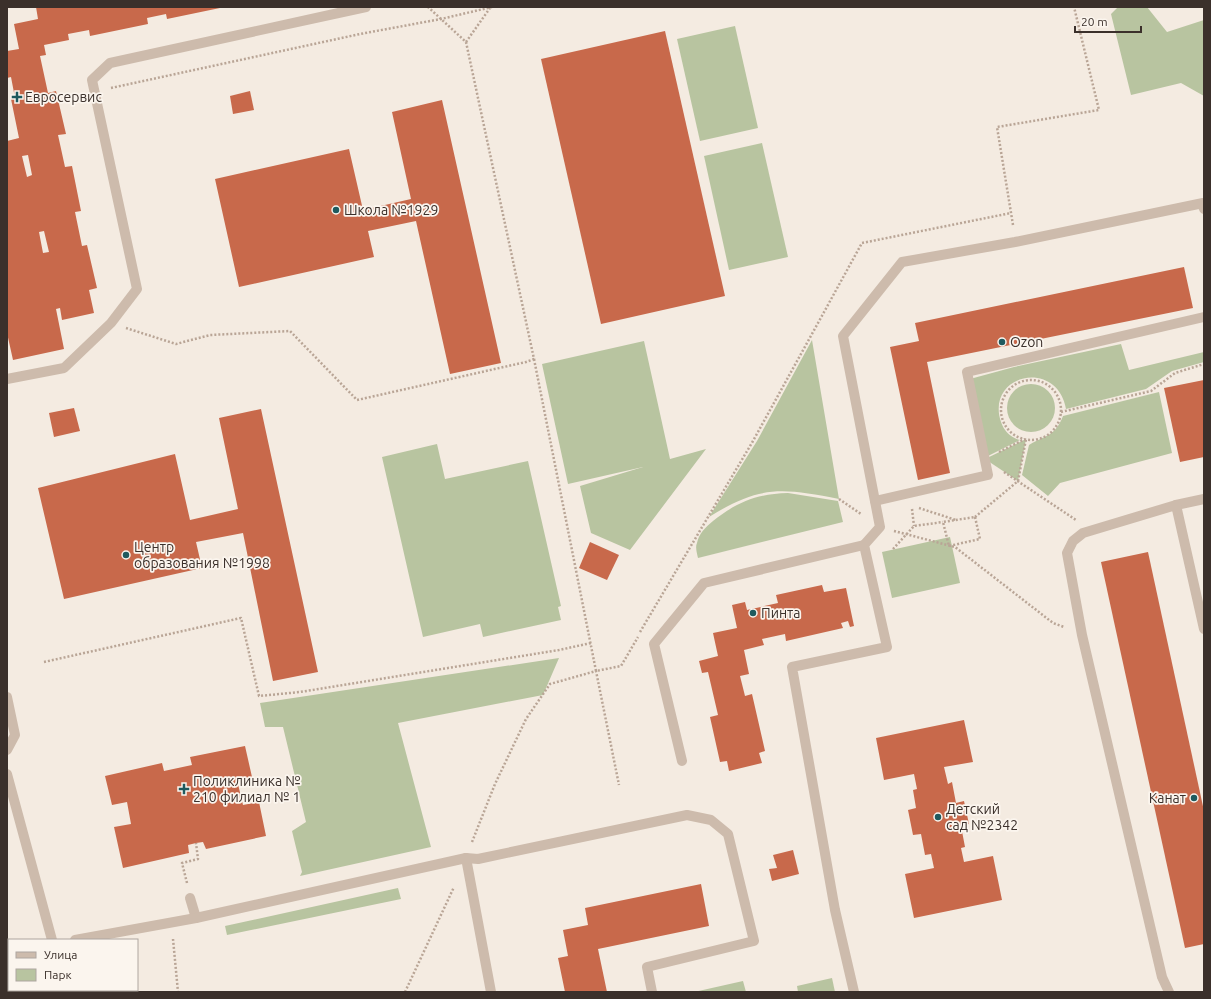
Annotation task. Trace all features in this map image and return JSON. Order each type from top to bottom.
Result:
[{"type":"lane","points":[[7,379],[64,368],[111,323],[137,289],[92,80],[110,63],[366,7]]},
{"type":"lane","points":[[682,761],[654,644],[704,583],[864,545],[880,527],[843,336],[902,262],[1016,242],[1203,203],[1204,209]]},
{"type":"lane","points":[[875,501],[988,475],[967,372],[1204,317]]},
{"type":"lane","points":[[1170,992],[1162,977],[1082,635],[1066,553],[1072,541],[1083,533],[1176,505],[1204,499]]},
{"type":"lane","points":[[1176,505],[1204,628]]},
{"type":"lane","points":[[854,992],[836,910],[792,667],[886,647],[864,545]]},
{"type":"lane","points":[[7,697],[16,735],[7,750]]},
{"type":"lane","points":[[7,774],[52,939]]},
{"type":"lane","points":[[80,939],[196,918],[466,858],[478,859],[687,815],[711,820],[728,834],[754,941],[647,967],[652,992]]},
{"type":"lane","points":[[466,858],[491,992]]},
{"type":"lane","points":[[190,898],[196,918]]},
{"type":"path","points":[[428,7],[466,42],[534,359],[619,785]]},
{"type":"path","points":[[1016,242],[997,127],[1099,110],[1074,7]]},
{"type":"path","points":[[94,91],[360,34],[491,8]]},
{"type":"path","points":[[466,42],[491,8]]},
{"type":"path","points":[[466,858],[495,784],[526,719],[550,684],[596,671],[621,666],[753,441],[862,243],[1011,213]]},
{"type":"path","points":[[111,323],[176,344],[210,335],[290,331],[357,400],[534,359]]},
{"type":"path","points":[[1061,412],[1151,391],[1175,373],[1204,364]]},
{"type":"path","points":[[985,459],[1026,439],[1036,439],[1045,436],[1053,430],[1058,422],[1061,412],[1057,395],[1044,383],[1027,380],[1010,388],[1002,404],[1004,423],[1010,430],[1026,439]]},
{"type":"path","points":[[893,549],[914,526],[975,517],[1018,481],[1026,439]]},
{"type":"path","points":[[985,459],[1093,531]]},
{"type":"path","points":[[839,499],[880,527],[905,536],[955,547],[1053,623],[1082,635]]},
{"type":"path","points":[[912,506],[957,520]]},
{"type":"path","points":[[949,546],[980,539],[975,517]]},
{"type":"path","points":[[943,522],[949,546]]},
{"type":"path","points":[[44,662],[240,618],[259,696],[316,690],[559,650],[591,642]]},
{"type":"path","points":[[190,898],[182,863],[198,859],[196,843]]},
{"type":"path","points":[[406,992],[456,883]]},
{"type":"path","points":[[173,945],[178,992]]},
{"type":"green space","points":[[1118,7],[1147,7],[1167,32],[1204,20],[1204,96],[1181,83],[1131,95],[1111,14]]},
{"type":"green space","points":[[735,26],[758,128],[700,141],[677,39]]},
{"type":"green space","points":[[762,143],[788,257],[729,270],[704,156]]},
{"type":"green space","points":[[812,340],[839,499],[786,491],[772,492],[758,494],[743,499],[709,517],[757,441]]},
{"type":"green space","points":[[644,341],[670,459],[706,449],[630,550],[591,533],[580,486],[643,467],[568,484],[542,364]]},
{"type":"green space","points":[[1121,344],[1129,370],[1204,352],[1204,362],[1172,371],[1146,389],[1066,409],[1060,393],[1050,383],[1037,378],[1024,378],[1012,383],[1003,393],[999,406],[1001,422],[1008,434],[1020,440],[986,457],[970,379],[1014,367]]},
{"type":"green space","points":[[1031,384],[1040,386],[1048,391],[1053,399],[1055,408],[1053,417],[1048,425],[1040,430],[1031,432],[1022,430],[1014,425],[1009,417],[1007,408],[1009,399],[1014,391],[1022,386]]},
{"type":"green space","points":[[1159,392],[1172,453],[1060,483],[1048,496],[1022,475],[1029,445],[1053,432],[1057,428],[1063,416]]},
{"type":"green space","points":[[1026,439],[1018,481],[985,459]]},
{"type":"green space","points":[[437,444],[445,479],[528,461],[561,606],[558,607],[561,620],[483,637],[480,624],[423,637],[382,457]]},
{"type":"green space","points":[[788,493],[838,501],[843,522],[698,558],[696,546],[699,536],[703,530],[722,514],[739,504],[757,497]]},
{"type":"green space","points":[[950,537],[960,583],[892,598],[882,552]]},
{"type":"green space","points":[[559,658],[543,695],[398,723],[431,847],[300,876],[302,872],[292,831],[306,822],[283,727],[265,727],[260,703]]},
{"type":"green space","points":[[398,888],[401,899],[227,935],[225,926]]},
{"type":"green space","points":[[832,978],[835,992],[798,992],[797,986]]},
{"type":"green space","points":[[743,981],[746,992],[694,992]]},
{"type":"building","points":[[36,7],[220,8],[167,19],[166,14],[147,18],[148,24],[90,36],[89,30],[68,34],[69,40],[44,45],[46,55],[40,56],[48,93],[56,91],[66,134],[58,135],[65,167],[72,166],[81,211],[75,212],[82,246],[87,245],[97,288],[89,290],[94,313],[62,320],[60,308],[56,309],[64,349],[13,360],[7,333],[7,141],[19,138],[11,99],[15,98],[11,77],[7,78],[7,51],[19,49],[14,24],[38,19]],"holes":[[[28,155],[32,175],[27,177],[22,156]],[[44,231],[49,252],[43,253],[39,232]]]},
{"type":"building","points":[[665,31],[725,296],[601,324],[541,59]]},
{"type":"building","points":[[250,91],[254,110],[233,114],[230,96]]},
{"type":"building","points":[[442,100],[501,363],[450,374],[416,221],[368,231],[374,257],[239,287],[215,179],[349,149],[363,210],[411,199],[392,112]]},
{"type":"building","points":[[1184,267],[1193,308],[927,362],[950,473],[918,480],[890,347],[919,341],[915,323]]},
{"type":"building","points":[[1204,380],[1204,457],[1180,462],[1164,388]]},
{"type":"building","points":[[74,408],[80,431],[54,437],[49,413]]},
{"type":"building","name":"Центр образования №1998","points":[[261,409],[318,672],[273,681],[243,533],[196,542],[202,568],[64,599],[38,488],[175,454],[190,520],[238,509],[219,418]]},
{"type":"building","points":[[590,542],[619,555],[607,580],[579,568]]},
{"type":"building","points":[[1148,552],[1204,811],[1204,944],[1185,948],[1101,562]]},
{"type":"building","points":[[822,585],[824,592],[846,588],[854,626],[850,627],[848,621],[841,623],[843,628],[786,641],[785,634],[762,639],[764,645],[744,650],[749,674],[740,676],[745,696],[752,694],[765,751],[759,753],[762,763],[729,771],[727,761],[720,762],[710,717],[718,715],[708,672],[702,673],[699,661],[718,656],[713,633],[737,628],[732,605],[745,602],[747,610],[778,603],[776,595]]},
{"type":"building","name":"Детский сад №2342","points":[[964,720],[973,762],[944,767],[948,784],[952,782],[956,803],[964,801],[969,824],[961,826],[965,847],[961,848],[964,862],[993,856],[1002,900],[914,918],[905,874],[934,868],[931,854],[925,855],[921,834],[913,835],[908,810],[916,808],[913,790],[917,789],[914,774],[884,780],[876,738]]},
{"type":"building","points":[[245,746],[252,777],[237,780],[243,805],[259,802],[266,836],[206,849],[203,842],[196,843],[188,845],[189,853],[123,868],[114,827],[131,824],[127,802],[112,805],[105,776],[162,763],[164,771],[192,765],[190,757]]},
{"type":"building","points":[[793,850],[799,874],[772,881],[769,869],[777,868],[773,855]]},
{"type":"building","points":[[701,884],[709,926],[598,949],[607,992],[565,992],[558,958],[568,956],[563,930],[588,925],[585,908]]},
{"type":"place","name":"Евросервис","points":[[17,97]]},
{"type":"place","name":"Школа №1929","points":[[336,210]]},
{"type":"place","name":"Ozon","points":[[1002,342]]},
{"type":"place","name":"Центр образования №1998","points":[[126,555]]},
{"type":"place","name":"Пинта","points":[[753,613]]},
{"type":"place","name":"Поликлиника № 210 филиал № 1","points":[[184,789]]},
{"type":"place","name":"Канат","points":[[1194,798]]},
{"type":"place","name":"Детский сад №2342","points":[[938,817]]}]
